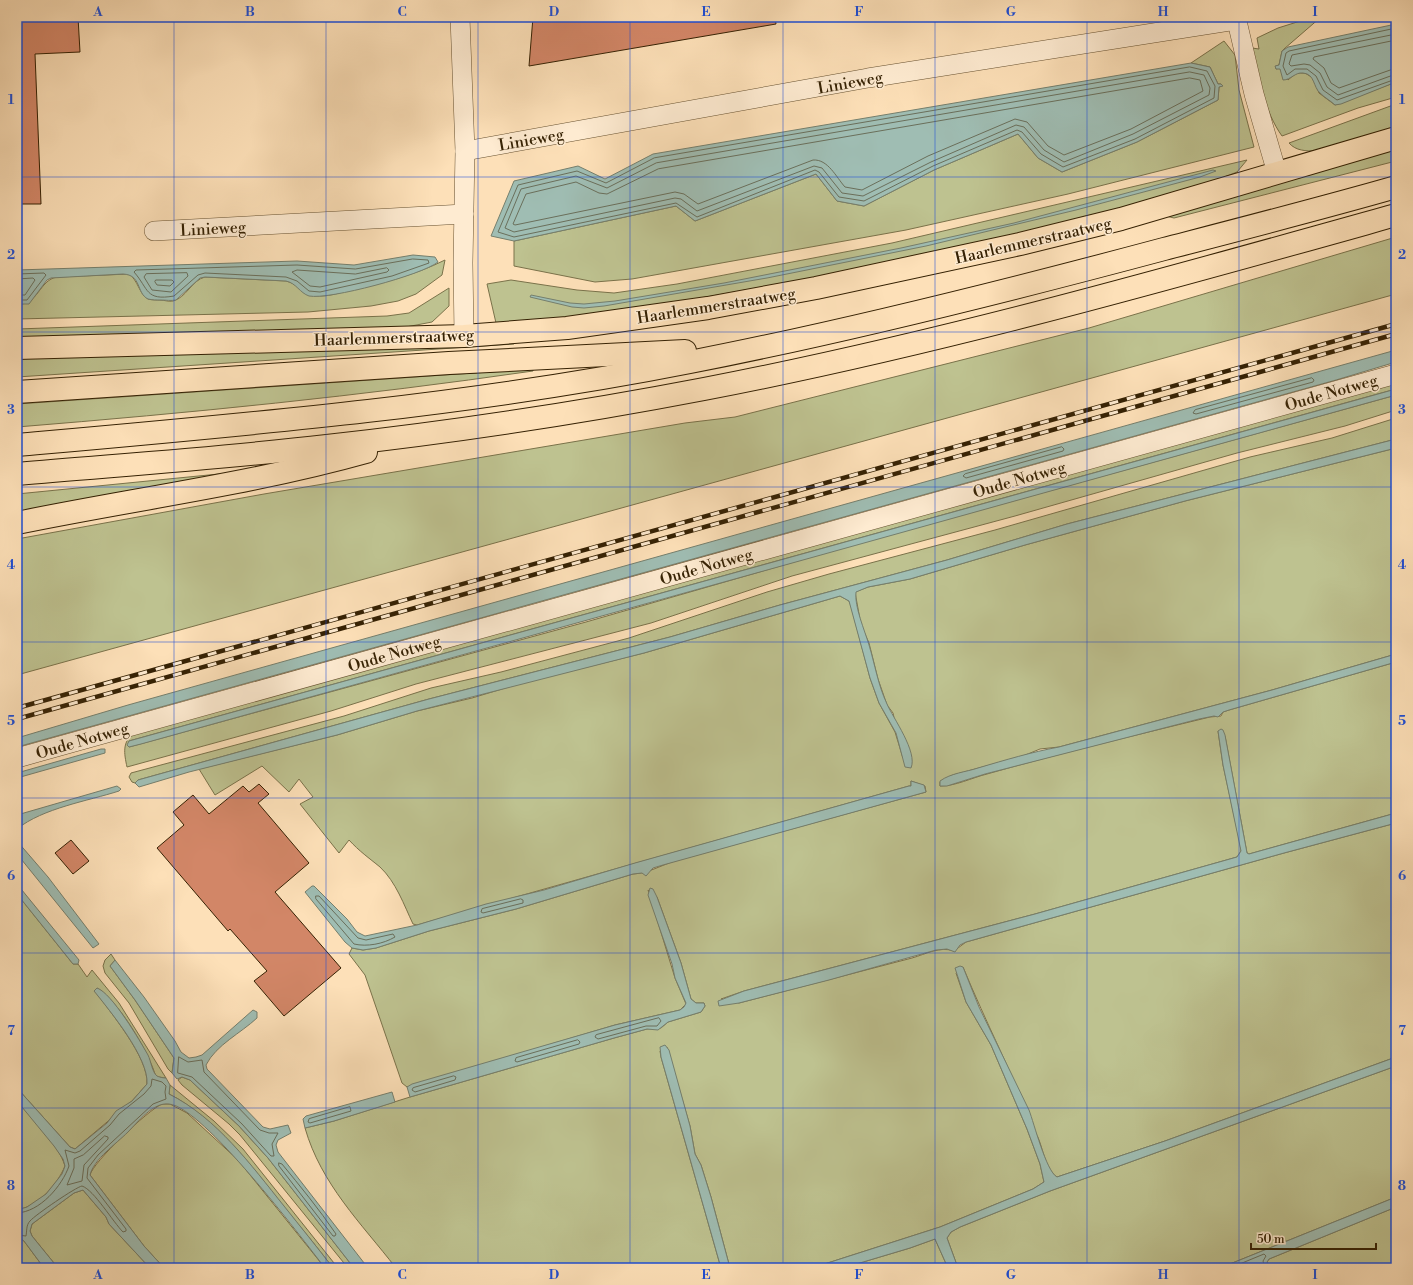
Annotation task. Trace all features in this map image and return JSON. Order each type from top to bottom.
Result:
[{"type":"main road","name":"Haarlemmerstraatweg","points":[[17,348],[464,336],[567,328],[708,308],[816,288],[1041,239],[1121,219],[1396,138]]},
{"type":"main road","points":[[17,445],[256,424],[379,410],[565,384],[690,362],[965,302],[1396,187]]},
{"type":"main road","points":[[17,474],[325,446],[439,432],[542,417],[704,389],[942,338],[1060,308],[1396,215]]},
{"type":"main road","points":[[17,392],[449,363],[756,348]]},
{"type":"main road","points":[[17,523],[325,464],[439,432]]},
{"type":"street","points":[[460,17],[465,151],[464,336]]},
{"type":"street","points":[[1236,18],[1254,94],[1277,173]]},
{"type":"street","name":"Linieweg","points":[[465,151],[868,78],[1236,18]]},
{"type":"street","name":"Linieweg","points":[[154,231],[464,214]]},
{"type":"street","name":"Oude Notweg","points":[[17,758],[1396,374]]},
{"type":"green space","points":[[1313,17],[1321,17],[1282,51],[1279,65],[1276,66],[1276,69],[1280,68],[1288,80],[1296,73],[1305,73],[1313,78],[1319,93],[1335,105],[1396,82],[1396,97],[1358,108],[1282,136],[1266,105],[1252,48],[1259,49],[1257,38],[1278,28]]},
{"type":"green space","points":[[1224,41],[1235,55],[1239,90],[1254,147],[1068,194],[906,230],[632,279],[595,282],[514,266],[514,241],[676,206],[695,221],[816,174],[837,201],[864,206],[934,170],[1018,134],[1038,158],[1062,172],[1137,142],[1218,100],[1219,87],[1222,86],[1221,84],[1218,84],[1210,67],[1191,63]]},
{"type":"green space","points":[[1396,104],[1396,128],[1316,151],[1305,151],[1298,149],[1289,143]]},
{"type":"green space","points":[[1396,148],[1396,161],[1174,218],[1166,216]]},
{"type":"green space","points":[[1247,160],[1237,172],[1191,190],[1028,232],[868,268],[617,313],[496,323],[487,284],[511,280],[577,290],[614,293],[677,284],[892,243]]},
{"type":"green space","points":[[1396,237],[1396,294],[17,675],[17,539],[264,494],[685,423],[735,417],[1089,328]]},
{"type":"green space","points":[[445,260],[442,275],[416,294],[398,301],[371,306],[308,312],[17,319],[17,304],[24,304],[30,301],[46,283],[57,277],[129,274],[142,294],[148,299],[152,300],[173,301],[178,299],[196,282],[205,277],[286,281],[310,294],[321,296],[336,294],[399,278]]},
{"type":"green space","points":[[449,288],[449,306],[432,322],[406,327],[17,338],[17,329],[387,316],[409,313]]},
{"type":"green space","points":[[512,341],[514,344],[17,377],[17,358]]},
{"type":"green space","points":[[533,369],[533,371],[469,380],[340,396],[211,410],[17,427],[17,404]]},
{"type":"green space","points":[[1396,381],[1396,389],[129,741],[129,747],[586,622],[839,549],[1396,395],[1396,410],[1345,426],[1237,453],[1015,516],[792,576],[651,623],[416,684],[331,711],[127,767],[125,748],[127,740],[134,733]]},
{"type":"green space","points":[[1396,418],[1396,439],[1067,524],[947,560],[780,605],[670,637],[429,699],[138,780],[135,783],[132,782],[129,777],[131,773],[344,716],[431,688],[501,672],[629,638],[767,592],[829,574],[995,530],[1250,457],[1332,438]]},
{"type":"green space","points":[[1396,448],[1396,654],[1272,690],[1059,747],[1040,749],[1023,756],[953,775],[940,782],[940,786],[958,783],[1015,766],[1126,737],[1210,717],[1221,716],[1223,712],[1229,710],[1396,662],[1396,813],[1249,854],[1247,853],[1225,736],[1218,731],[1223,765],[1240,843],[1241,851],[1237,857],[1035,914],[744,991],[721,999],[739,1003],[912,958],[933,951],[944,949],[954,951],[966,942],[1396,823],[1396,1057],[1165,1141],[1057,1177],[1049,1169],[1046,1163],[1038,1137],[963,967],[956,973],[966,1002],[991,1045],[1027,1129],[1040,1164],[1044,1182],[1033,1189],[940,1227],[812,1268],[730,1268],[711,1197],[701,1165],[695,1154],[690,1126],[667,1047],[660,1051],[661,1057],[721,1268],[396,1268],[343,1202],[321,1167],[305,1128],[334,1121],[410,1097],[614,1038],[647,1029],[661,1028],[668,1022],[701,1012],[705,1006],[704,1003],[696,1003],[691,999],[681,963],[657,897],[648,890],[675,978],[686,1004],[680,1010],[615,1025],[407,1087],[402,1083],[365,975],[349,954],[352,948],[363,950],[376,948],[429,931],[516,909],[633,874],[649,871],[675,861],[926,792],[925,786],[911,781],[911,786],[417,925],[413,924],[391,880],[380,867],[349,840],[339,853],[300,804],[313,797],[299,779],[289,792],[262,766],[215,795],[199,769],[337,735],[417,711],[644,653],[840,596],[849,601],[851,606],[870,678],[879,703],[895,732],[903,758],[893,713],[887,705],[878,679],[869,643],[861,625],[855,592],[868,587],[910,579],[1025,545],[1185,501]]},
{"type":"green space","points":[[259,470],[17,516],[17,494]]},
{"type":"green space","points":[[17,894],[73,964],[78,964],[87,977],[92,970],[119,1003],[166,1078],[158,1077],[155,1074],[139,1039],[123,1015],[97,988],[95,991],[119,1023],[142,1061],[146,1073],[147,1084],[132,1101],[75,1149],[70,1147],[17,1088]]},
{"type":"green space","points":[[111,954],[115,960],[110,966],[174,1058],[172,1073],[168,1069],[129,1003],[105,973],[103,966],[105,960]]},
{"type":"green space","points":[[1396,1066],[1396,1197],[1220,1268],[958,1268],[947,1238],[951,1232],[960,1227],[1050,1191]]},
{"type":"green space","points":[[182,1077],[190,1080],[239,1126],[268,1158],[354,1268],[348,1268],[240,1135],[182,1085],[178,1080]]},
{"type":"green space","points":[[170,1085],[214,1121],[243,1149],[338,1268],[333,1268],[234,1146],[202,1116],[169,1094]]},
{"type":"green space","points":[[17,1101],[51,1140],[62,1157],[65,1166],[62,1173],[46,1194],[33,1204],[17,1210]]},
{"type":"green space","points":[[162,1104],[170,1104],[187,1113],[238,1160],[325,1268],[164,1268],[144,1246],[90,1175],[93,1168],[110,1148],[145,1116]]},
{"type":"green space","points":[[83,1190],[106,1217],[109,1224],[150,1268],[58,1268],[32,1236],[30,1231],[32,1224],[74,1193]]},
{"type":"green space","points":[[1396,1207],[1396,1268],[1269,1268],[1267,1262],[1269,1259]]},
{"type":"green space","points":[[21,1239],[44,1268],[17,1268],[17,1240]]},
{"type":"green space","points":[[935,1239],[948,1268],[843,1268],[910,1248]]},
{"type":"water","points":[[1396,24],[1396,82],[1341,104],[1335,105],[1322,95],[1312,78],[1307,74],[1300,73],[1283,80],[1280,69],[1276,69],[1275,66],[1279,65],[1282,51],[1288,47]]},
{"type":"water","points":[[1191,63],[1210,67],[1218,84],[1223,86],[1219,87],[1218,100],[1137,142],[1062,172],[1038,158],[1018,134],[934,170],[864,206],[837,201],[816,174],[695,221],[676,206],[514,241],[491,236],[514,181],[578,166],[605,179],[653,154]]},
{"type":"water","points":[[1213,170],[1216,171],[1200,177],[1076,210],[926,246],[767,278],[604,306],[584,308],[572,307],[530,297],[531,295],[570,303],[584,304],[615,301],[724,283],[901,248],[1014,223]]},
{"type":"water","points":[[413,255],[435,257],[438,262],[395,280],[354,290],[320,296],[306,295],[293,284],[286,281],[205,277],[200,278],[176,300],[151,300],[144,296],[133,277],[123,274],[51,278],[47,280],[29,304],[17,304],[17,270],[297,261],[354,265]]},
{"type":"water","points":[[1396,350],[1396,362],[1336,380],[17,747],[17,738],[128,705]]},
{"type":"water","points":[[1396,389],[1396,395],[141,744],[129,747],[127,745],[129,741]]},
{"type":"water","points":[[1396,439],[1396,448],[1185,501],[1025,545],[910,579],[868,587],[856,592],[858,611],[879,682],[887,704],[908,744],[912,761],[911,768],[905,767],[896,733],[879,703],[870,678],[849,601],[840,596],[644,653],[417,711],[337,735],[189,772],[139,787],[135,783],[138,780],[429,699],[670,637],[780,605],[947,560],[1067,524]]},
{"type":"water","points":[[1396,654],[1396,662],[1229,710],[1223,712],[1218,717],[1214,716],[1199,719],[985,774],[947,786],[940,786],[940,781],[954,774],[1272,690]]},
{"type":"water","points":[[1221,729],[1225,735],[1247,853],[1249,854],[1396,813],[1396,823],[966,942],[960,945],[955,952],[947,949],[936,950],[829,980],[739,1003],[719,1006],[718,1001],[744,991],[1035,914],[1237,857],[1241,851],[1223,765],[1218,731]]},
{"type":"water","points":[[105,749],[105,753],[17,778],[17,773]]},
{"type":"water","points":[[911,781],[924,785],[926,792],[653,868],[646,876],[642,873],[633,874],[516,909],[429,931],[376,948],[363,950],[352,948],[345,942],[305,892],[314,886],[347,919],[357,932],[365,936],[417,925],[486,904],[544,890],[911,786]]},
{"type":"water","points":[[117,786],[121,789],[119,791],[53,810],[17,829],[17,815]]},
{"type":"water","points":[[17,841],[48,877],[99,944],[93,948],[17,854]]},
{"type":"water","points":[[17,884],[79,960],[78,964],[73,964],[17,894]]},
{"type":"water","points":[[650,888],[653,889],[657,897],[681,963],[691,999],[696,1003],[704,1003],[705,1006],[701,1012],[668,1022],[658,1030],[647,1029],[410,1097],[407,1087],[412,1084],[615,1025],[680,1010],[684,1007],[686,1003],[675,978],[672,964],[648,895]]},
{"type":"water","points":[[115,960],[144,997],[181,1052],[189,1058],[202,1055],[253,1010],[257,1012],[257,1018],[251,1024],[216,1051],[206,1065],[207,1069],[263,1127],[270,1129],[288,1125],[291,1133],[278,1140],[276,1145],[278,1152],[368,1268],[354,1268],[268,1158],[239,1126],[190,1080],[182,1077],[177,1079],[172,1073],[174,1058],[110,966]]},
{"type":"water","points":[[960,966],[963,967],[979,1007],[1029,1110],[1049,1166],[1057,1177],[1165,1141],[1396,1057],[1396,1066],[1050,1191],[960,1227],[951,1232],[947,1238],[958,1268],[948,1268],[935,1239],[843,1268],[812,1268],[940,1227],[1033,1189],[1044,1182],[1040,1164],[1027,1129],[991,1045],[966,1002],[955,968]]},
{"type":"water","points":[[97,988],[110,999],[125,1018],[148,1055],[155,1074],[159,1077],[166,1078],[170,1085],[169,1094],[203,1116],[218,1129],[246,1159],[333,1268],[325,1268],[274,1203],[227,1149],[204,1127],[184,1111],[169,1104],[157,1106],[141,1118],[96,1163],[90,1175],[144,1246],[164,1268],[150,1268],[109,1224],[106,1217],[83,1190],[74,1193],[32,1224],[30,1231],[32,1236],[58,1268],[44,1268],[24,1241],[21,1239],[17,1240],[17,1210],[27,1207],[46,1194],[62,1174],[65,1166],[63,1159],[54,1146],[17,1101],[17,1088],[70,1147],[75,1149],[107,1123],[116,1111],[132,1101],[147,1084],[146,1073],[142,1061],[127,1035],[94,991]]},
{"type":"water","points":[[665,1045],[669,1050],[690,1126],[695,1154],[701,1165],[711,1197],[730,1268],[721,1268],[661,1057],[660,1047]]},
{"type":"water","points":[[392,1092],[395,1102],[334,1121],[305,1128],[303,1119],[306,1116]]},
{"type":"water","points":[[1396,1197],[1396,1207],[1269,1259],[1267,1262],[1269,1268],[1220,1268]]},
{"type":"building","points":[[17,17],[78,17],[80,52],[35,54],[41,204],[17,204]]},
{"type":"building","points":[[533,17],[775,17],[776,24],[529,66]]},
{"type":"building","points":[[259,784],[269,794],[258,803],[309,863],[275,892],[341,968],[284,1016],[254,981],[267,971],[230,929],[228,931],[157,848],[184,825],[173,812],[193,795],[209,814],[243,786],[249,792]]},
{"type":"building","points":[[71,840],[89,861],[73,874],[55,853]]},
{"type":"railway","points":[[17,708],[1396,324]]},
{"type":"railway","points":[[17,719],[1396,334]]}]
